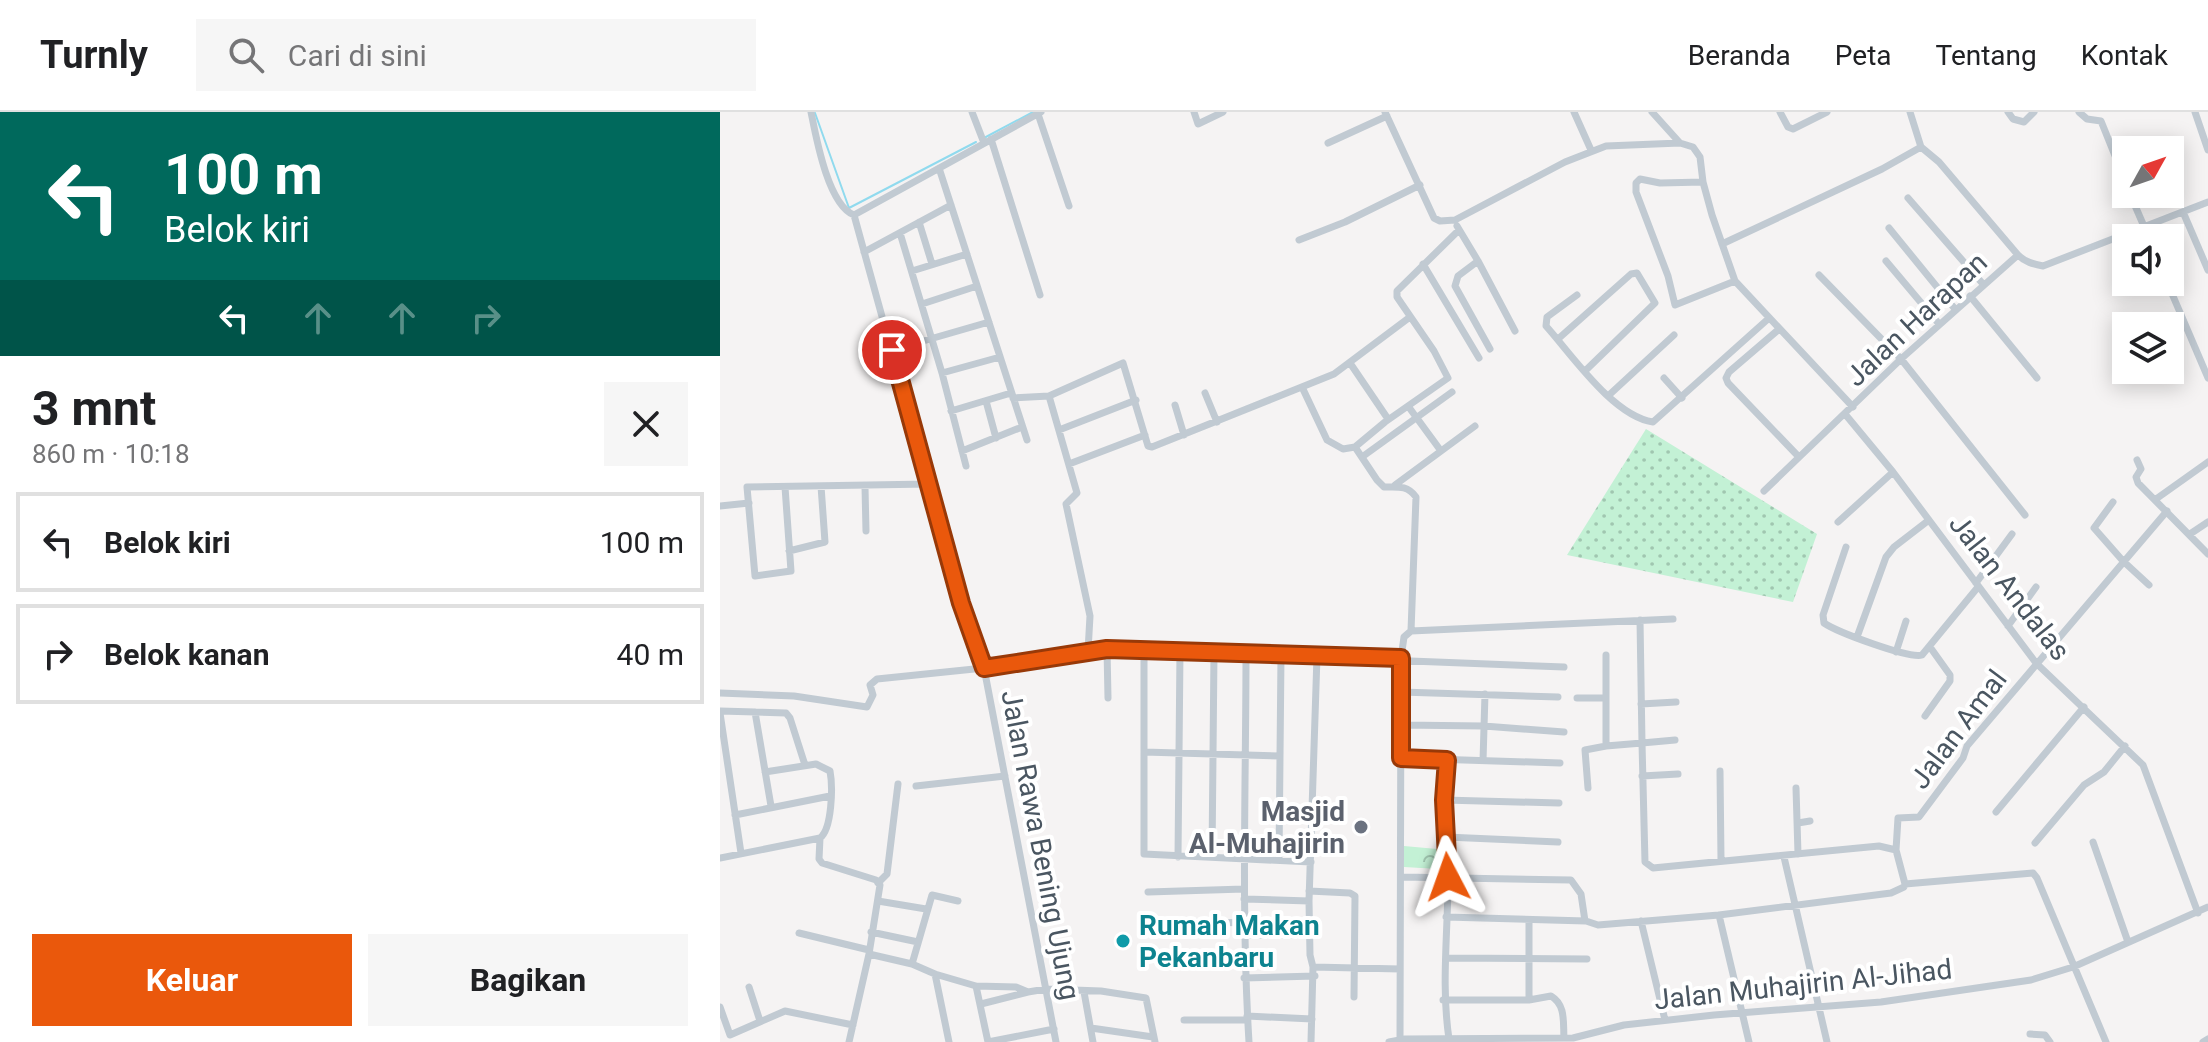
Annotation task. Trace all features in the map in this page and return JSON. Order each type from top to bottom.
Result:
[{"type":"street","name":"Jalan Rawa Bening Ujung","points":[[811,112],[818,151],[841,207],[854,215],[961,603],[984,668],[1056,1042]]},
{"type":"street","points":[[972,112],[988,141],[1040,295]]},
{"type":"street","points":[[1194,112],[1198,124],[1223,112]]},
{"type":"street","points":[[1574,112],[1591,150]]},
{"type":"street","points":[[1652,112],[1680,143]]},
{"type":"street","points":[[1781,112],[1788,127],[1793,129],[1827,112]]},
{"type":"street","points":[[1910,112],[1921,147],[1939,162],[2018,255]]},
{"type":"street","points":[[2008,112],[2013,119],[2024,122],[2034,112]]},
{"type":"street","points":[[2079,112],[2087,119],[2101,121],[2112,148]]},
{"type":"street","points":[[2195,112],[2208,150]]},
{"type":"street","points":[[854,215],[1039,113],[1069,206]]},
{"type":"street","points":[[1328,143],[1386,114],[1434,218],[1440,221],[1455,220],[1591,150],[1606,146],[1680,143],[1693,147],[1700,157],[1703,182],[1735,281],[1853,407]]},
{"type":"street","points":[[1722,244],[1882,169],[1921,147]]},
{"type":"street","points":[[939,168],[1027,440]]},
{"type":"street","points":[[1703,182],[1660,183],[1640,179],[1636,183],[1636,192],[1668,276],[1675,305],[1735,281]]},
{"type":"street","points":[[1299,240],[1345,222],[1420,185]]},
{"type":"street","points":[[1908,198],[1983,284]]},
{"type":"street","name":"Jalan Harapan","points":[[2152,224],[2208,202]]},
{"type":"street","points":[[864,252],[951,205]]},
{"type":"street","points":[[2183,212],[2208,270]]},
{"type":"street","points":[[1455,220],[1515,331]]},
{"type":"street","points":[[919,222],[932,264]]},
{"type":"street","points":[[1889,228],[1955,309]]},
{"type":"street","points":[[1302,387],[1327,440],[1343,449],[1355,447],[1388,419],[1448,378],[1397,297],[1397,291],[1459,230]]},
{"type":"street","points":[[900,233],[966,466]]},
{"type":"street","name":"Jalan Harapan","points":[[1764,491],[1901,359],[2018,255],[2024,261],[2043,266],[2112,239]]},
{"type":"street","points":[[912,271],[967,254]]},
{"type":"street","points":[[1478,261],[1458,276],[1455,286],[1490,349]]},
{"type":"street","points":[[1886,261],[1939,324]]},
{"type":"street","points":[[1423,264],[1479,358]]},
{"type":"street","points":[[1558,339],[1631,274],[1637,273],[1642,277],[1655,303],[1585,371]]},
{"type":"street","points":[[1819,275],[1901,359],[2025,515]]},
{"type":"street","points":[[922,304],[977,286]]},
{"type":"street","points":[[1577,295],[1544,321],[1608,396],[1643,420],[1653,422],[1768,319]]},
{"type":"street","points":[[1970,296],[2037,378]]},
{"type":"street","points":[[2173,296],[2208,378]]},
{"type":"street","points":[[951,411],[1012,395],[1049,396],[1122,362],[1148,446],[1152,447],[1334,374],[1410,317]]},
{"type":"street","points":[[892,350],[989,322]]},
{"type":"street","points":[[1778,330],[1726,378],[1798,456]]},
{"type":"street","points":[[1608,396],[1674,335]]},
{"type":"street","points":[[942,373],[1000,357]]},
{"type":"street","points":[[1350,363],[1388,419]]},
{"type":"street","points":[[1664,378],[1682,398]]},
{"type":"street","points":[[1362,457],[1452,392]]},
{"type":"street","points":[[1205,393],[1217,422]]},
{"type":"street","points":[[1049,396],[1077,493],[1066,504],[1090,616],[1088,651]]},
{"type":"street","points":[[1059,430],[1136,400]]},
{"type":"street","points":[[986,401],[996,438]]},
{"type":"street","points":[[1175,405],[1184,435]]},
{"type":"street","points":[[1408,406],[1441,451]]},
{"type":"street","name":"Jalan Andalas","points":[[1845,414],[1893,472],[2036,663],[2143,765],[2198,913]]},
{"type":"street","points":[[1393,487],[1475,426]]},
{"type":"street","points":[[962,451],[1022,427]]},
{"type":"street","points":[[1069,464],[1145,435]]},
{"type":"street","points":[[1355,447],[1384,487],[1409,489],[1416,497],[1411,631]]},
{"type":"street","points":[[2137,460],[2141,469],[2136,480],[2208,554]]},
{"type":"street","points":[[2156,499],[2208,462]]},
{"type":"street","points":[[1838,522],[1893,472]]},
{"type":"street","points":[[785,487],[791,571],[755,576],[747,487],[929,484]]},
{"type":"street","points":[[789,551],[825,542],[821,486]]},
{"type":"street","points":[[865,487],[866,531]]},
{"type":"street","points":[[2113,502],[2094,528],[2149,585]]},
{"type":"street","points":[[720,506],[749,503]]},
{"type":"street","points":[[2036,663],[2167,511]]},
{"type":"street","points":[[1857,637],[1886,557],[1929,520]]},
{"type":"street","points":[[2190,534],[2208,522]]},
{"type":"street","points":[[1846,547],[1823,619],[1828,627],[1917,657],[1930,647],[2012,534]]},
{"type":"street","points":[[2008,626],[2036,587]]},
{"type":"street","points":[[1400,1040],[1401,658],[1404,637],[1411,631],[1673,619]]},
{"type":"street","points":[[1640,620],[1645,862],[1649,866],[1784,857],[1879,846],[1896,850],[1905,884]]},
{"type":"street","points":[[1896,652],[1906,621]]},
{"type":"street","points":[[1925,716],[1950,681],[1948,670],[1930,647]]},
{"type":"street","points":[[1107,649],[1108,698]]},
{"type":"street","points":[[720,693],[794,696],[867,707],[873,695],[870,685],[877,679],[984,668],[1107,649],[1401,658],[1564,667]]},
{"type":"street","points":[[1144,650],[1144,854],[1311,862]]},
{"type":"street","points":[[1178,857],[1180,651]]},
{"type":"street","points":[[1212,857],[1214,652]]},
{"type":"street","points":[[1246,653],[1243,859],[1244,978],[1249,1042]]},
{"type":"street","points":[[1279,859],[1281,655]]},
{"type":"street","points":[[1606,655],[1606,746]]},
{"type":"street","points":[[1311,1042],[1314,971],[1309,935],[1309,891],[1317,656]]},
{"type":"street","name":"Jalan Amal","points":[[1896,850],[1898,818],[1919,817],[1963,758],[1967,746],[2036,663]]},
{"type":"street","points":[[1401,692],[1558,697]]},
{"type":"street","points":[[1483,761],[1485,694]]},
{"type":"street","points":[[1577,698],[1605,698]]},
{"type":"street","points":[[1641,704],[1676,702]]},
{"type":"street","points":[[1996,812],[2084,707]]},
{"type":"street","points":[[741,853],[724,761],[720,712],[786,713],[805,765]]},
{"type":"street","points":[[755,712],[771,806]]},
{"type":"street","points":[[1401,725],[1484,726],[1564,732]]},
{"type":"street","points":[[1588,788],[1585,750],[1675,740]]},
{"type":"street","points":[[2035,843],[2084,785],[2104,772],[2125,746]]},
{"type":"street","points":[[1144,752],[1280,756]]},
{"type":"street","points":[[1401,758],[1560,763]]},
{"type":"street","points":[[1447,760],[1444,800],[1448,877],[1443,1000],[1449,1039]]},
{"type":"street","points":[[720,858],[825,835],[829,825],[830,771],[816,764],[765,772]]},
{"type":"street","points":[[1720,771],[1721,860]]},
{"type":"street","points":[[1642,776],[1678,774]]},
{"type":"street","points":[[916,786],[1005,776]]},
{"type":"street","points":[[878,883],[887,874],[898,784]]},
{"type":"street","points":[[1796,788],[1798,854]]},
{"type":"street","points":[[735,815],[830,796]]},
{"type":"street","points":[[1444,800],[1559,803]]},
{"type":"street","points":[[1798,823],[1810,821]]},
{"type":"street","points":[[1446,837],[1558,842]]},
{"type":"street","points":[[820,838],[819,859],[822,863],[878,883]]},
{"type":"street","points":[[2093,842],[2128,942]]},
{"type":"street","points":[[1784,857],[1827,1042]]},
{"type":"street","points":[[1446,917],[1585,921],[1598,925],[1719,915],[1891,893],[1905,884],[2033,873],[2106,1042]]},
{"type":"street","points":[[1402,877],[1571,880],[1581,894],[1585,921]]},
{"type":"street","points":[[849,1042],[869,952],[878,883]]},
{"type":"street","points":[[1148,892],[1244,889]]},
{"type":"street","points":[[1309,891],[1350,893],[1355,896],[1354,997]]},
{"type":"street","points":[[912,964],[932,895],[958,901]]},
{"type":"street","points":[[1244,899],[1309,901]]},
{"type":"street","points":[[878,901],[926,909]]},
{"type":"street","name":"Jalan Muhajirin Al-Jihad","points":[[1389,1042],[1564,1038],[1624,1025],[1881,1002],[2031,980],[2073,967],[2208,907]]},
{"type":"street","points":[[1719,915],[1749,1042]]},
{"type":"street","points":[[1529,920],[1529,1000]]},
{"type":"street","points":[[1176,921],[1244,923]]},
{"type":"street","points":[[1641,921],[1665,1020]]},
{"type":"street","points":[[871,932],[918,942]]},
{"type":"street","points":[[799,933],[912,964],[976,986],[1016,987],[1028,992]]},
{"type":"street","points":[[1244,935],[1309,935]]},
{"type":"street","points":[[1174,956],[1244,957]]},
{"type":"street","points":[[1446,958],[1587,959]]},
{"type":"street","points":[[1244,978],[1354,966],[1400,969]]},
{"type":"street","points":[[935,974],[949,1042]]},
{"type":"street","points":[[976,986],[988,1042],[1054,1029]]},
{"type":"street","points":[[749,987],[760,1021]]},
{"type":"street","points":[[981,1004],[1046,989],[1101,991],[1146,998],[1154,1039],[1091,1028]]},
{"type":"street","points":[[1084,992],[1093,1042]]},
{"type":"street","points":[[1443,1000],[1529,1000],[1551,996],[1559,1001],[1564,1038]]},
{"type":"street","points":[[720,1007],[730,1035]]},
{"type":"street","points":[[720,1041],[785,1011],[853,1025]]},
{"type":"street","points":[[1184,1020],[1312,1019]]},
{"type":"street","points":[[2030,1034],[2045,1035],[2050,1042]]},
{"type":"street","points":[[2203,1042],[2208,1039]]},
{"type":"green space","points":[[1646,429],[1817,534],[1793,602],[1567,555]]},
{"type":"green space","points":[[1404,846],[1437,849],[1438,869],[1404,867]]},
{"type":"waterway","points":[[984,138],[1033,112]]},
{"type":"waterway","points":[[815,113],[849,208],[976,142]]},
{"type":"place","name":"Masjid Al-Muhajirin","points":[[1361,827]]},
{"type":"place","name":"Rumah Makan Pekanbaru","points":[[1123,941]]},
{"type":"route","points":[[892,350],[961,603],[984,668],[1107,649],[1401,658],[1401,758],[1447,760],[1444,800],[1448,877]]}]
